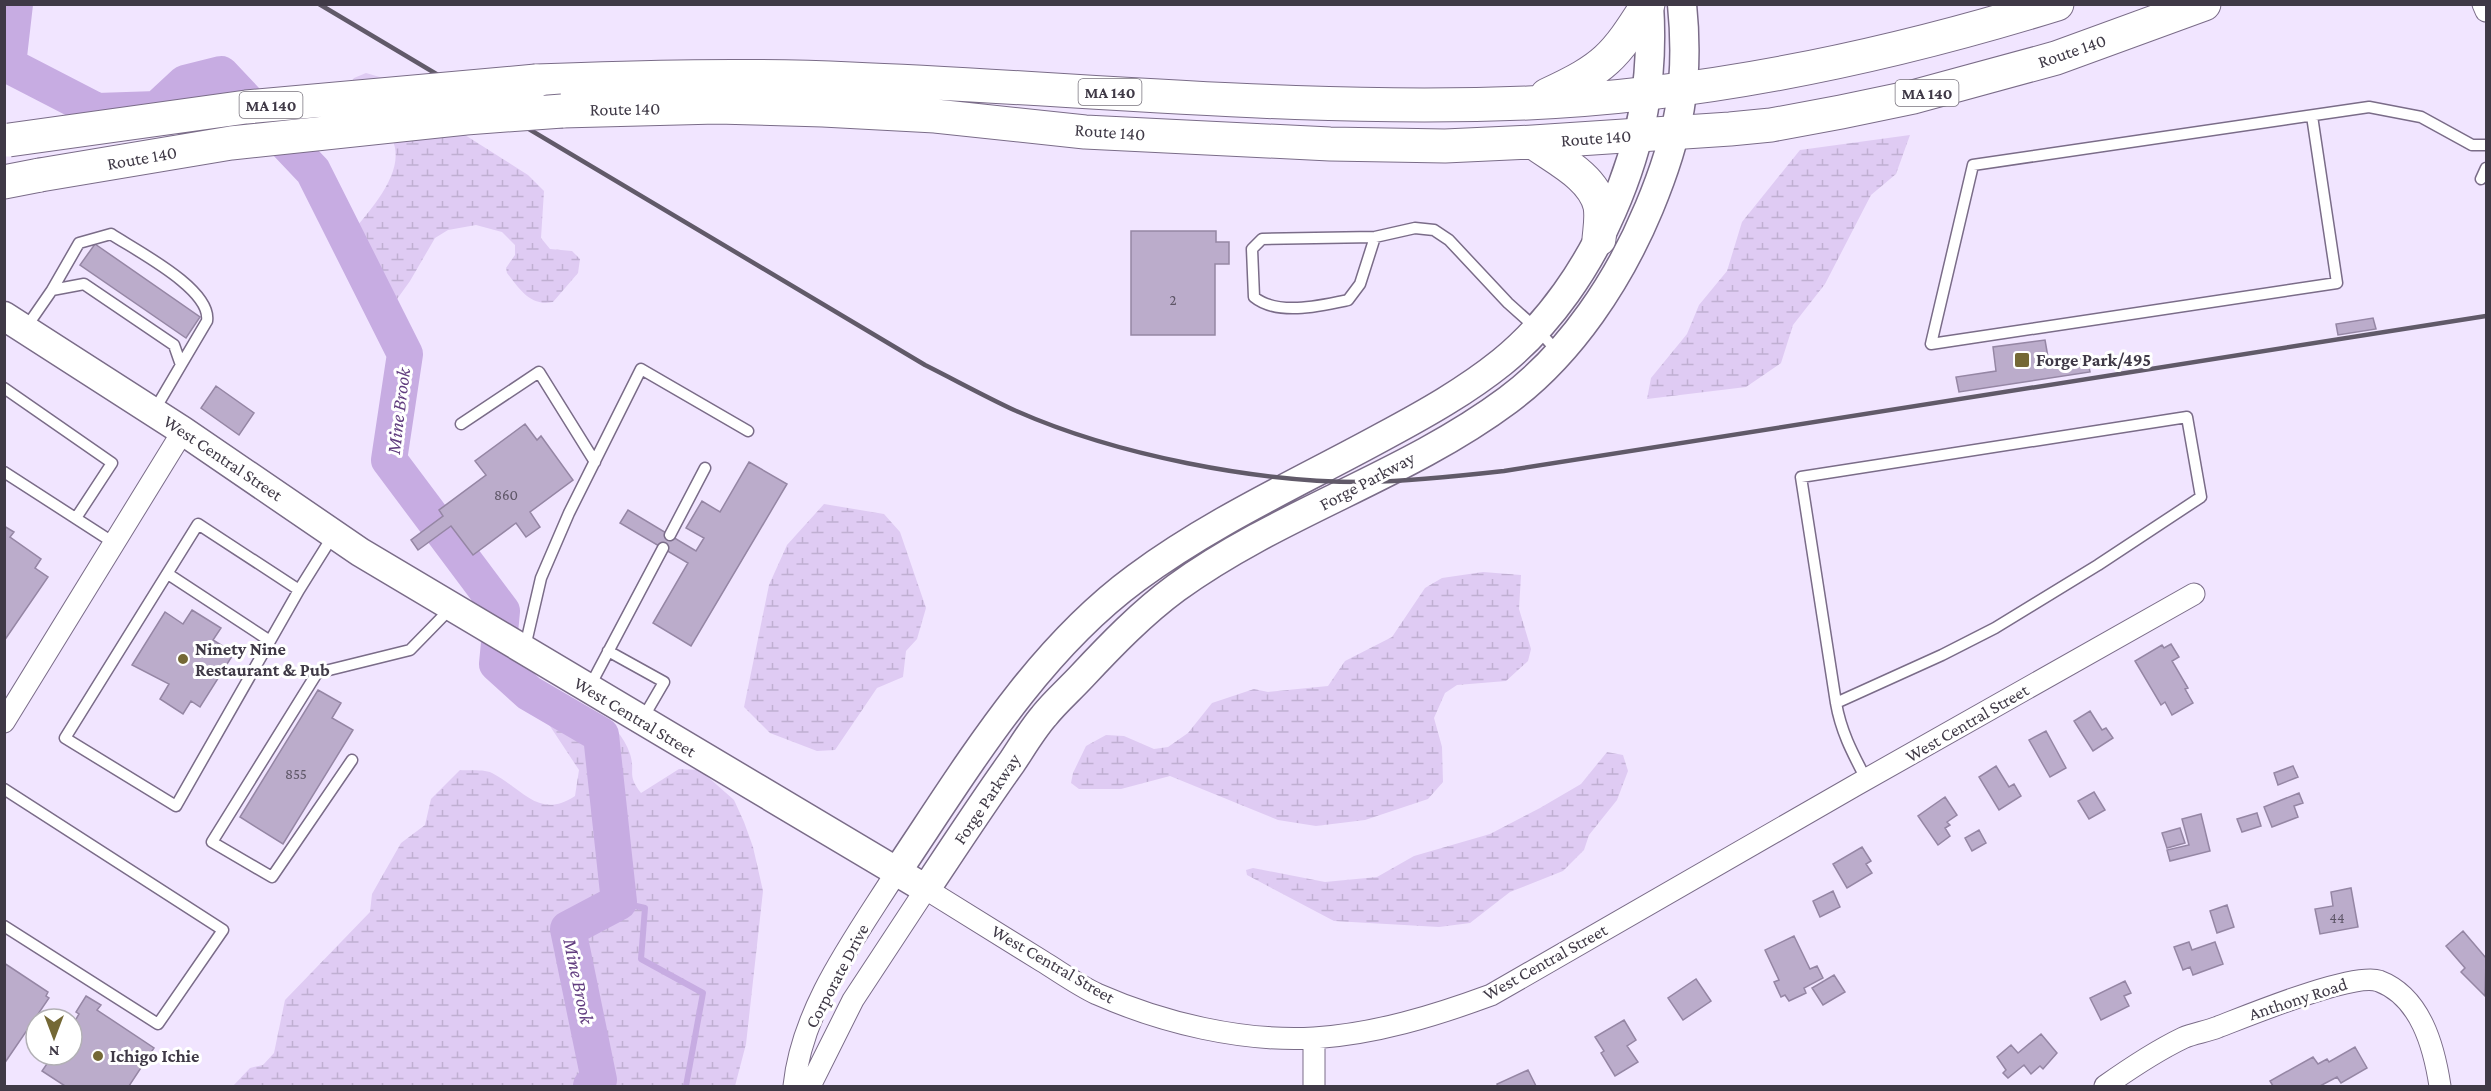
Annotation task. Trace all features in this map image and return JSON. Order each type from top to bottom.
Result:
[{"type":"main road","points":[[1531,103],[1582,78],[1611,58],[1648,4]]},
{"type":"main road","name":"Route 140","points":[[7,140],[246,107],[536,81],[710,75],[851,78],[1329,104],[1531,103],[1684,88],[1774,74],[1904,47],[2057,4]]},
{"type":"main road","name":"Route 140","points":[[6,182],[231,143],[466,118],[562,111],[717,107],[823,110],[935,116],[1085,132],[1330,144],[1445,146],[1771,125],[1913,97],[2056,58],[2204,4]]},
{"type":"main road","points":[[1533,142],[1571,169],[1592,189],[1600,208],[1599,239]]},
{"type":"street","name":"Forge Parkway","points":[[896,873],[982,744],[1029,683],[1078,628],[1134,579],[1196,536],[1441,405],[1503,362],[1537,329],[1569,287],[1599,239],[1622,188],[1640,134],[1648,92],[1651,46],[1648,4]]},
{"type":"street","name":"Forge Parkway","points":[[926,889],[1043,717],[1119,638],[1175,589],[1238,547],[1367,482],[1480,419],[1511,398],[1558,352],[1587,319],[1618,272],[1649,207],[1675,132],[1684,88],[1686,57],[1682,4]]},
{"type":"street","points":[[2483,4],[2487,11]]},
{"type":"street","name":"West Central Street","points":[[15,322],[183,430],[334,534],[481,626],[926,889],[1095,993],[1148,1014],[1257,1037],[1314,1038],[1384,1028],[1440,1014],[1491,995],[2194,594]]},
{"type":"street","points":[[4,722],[183,430]]},
{"type":"street","name":"Corporate Drive","points":[[794,1086],[796,1069],[808,1026],[840,964],[896,873]]},
{"type":"street","name":"Corporate Drive","points":[[810,1086],[853,1000],[926,889]]},
{"type":"street","name":"Anthony Road","points":[[2105,1086],[2185,1037],[2216,1028],[2267,1007],[2345,983],[2356,980],[2376,980],[2390,986],[2418,1013],[2435,1056],[2440,1086]]},
{"type":"street","points":[[1314,1038],[1314,1086]]},
{"type":"lane","points":[[2312,116],[2337,283],[1931,344],[1973,165],[2369,107],[2421,117],[2472,145],[2487,145]]},
{"type":"lane","points":[[2481,179],[2487,168]]},
{"type":"lane","points":[[1375,237],[1360,284],[1348,300],[1292,308],[1264,305],[1254,297],[1252,249],[1262,239],[1375,237],[1415,228],[1434,230],[1449,240],[1558,352]]},
{"type":"lane","points":[[15,322],[52,290],[79,243],[111,234],[187,285],[203,303],[208,314],[207,321],[154,412]]},
{"type":"lane","points":[[52,290],[84,284],[174,345],[181,365]]},
{"type":"lane","points":[[517,646],[541,578],[641,369],[748,430]]},
{"type":"lane","points":[[461,424],[539,372],[595,462]]},
{"type":"lane","points":[[4,388],[112,464],[76,518]]},
{"type":"lane","points":[[1836,703],[1942,655],[1995,627],[2098,565],[2201,497],[2187,417],[1801,477],[1836,703],[1841,729],[1866,780]]},
{"type":"lane","points":[[670,535],[705,468]]},
{"type":"lane","points":[[4,472],[114,543]]},
{"type":"lane","points":[[299,590],[198,524],[65,738],[176,806],[299,590],[334,534]]},
{"type":"lane","points":[[588,689],[663,548]]},
{"type":"lane","points":[[168,574],[270,641]]},
{"type":"lane","points":[[352,760],[272,877],[212,842],[316,673],[410,650],[452,607]]},
{"type":"lane","points":[[608,651],[664,682],[642,721]]},
{"type":"lane","points":[[4,789],[223,930],[158,1024],[4,926]]},
{"type":"green space","points":[[366,73],[383,78],[446,123],[528,175],[544,191],[541,238],[550,249],[572,251],[580,259],[578,273],[553,302],[538,302],[521,290],[507,273],[506,268],[515,255],[515,245],[502,232],[476,225],[448,230],[435,238],[410,281],[382,320],[360,274],[349,236],[384,191],[395,165],[396,152],[392,139],[350,85],[354,78]]},
{"type":"green space","points":[[1910,135],[1896,174],[1871,195],[1825,284],[1793,325],[1781,363],[1746,387],[1647,399],[1651,378],[1687,334],[1699,305],[1727,271],[1742,222],[1800,150]]},
{"type":"green space","points":[[824,504],[884,514],[900,532],[926,608],[917,639],[906,651],[903,677],[877,688],[835,750],[817,751],[770,733],[744,707],[769,585],[787,545]]},
{"type":"green space","points":[[1483,572],[1521,575],[1519,609],[1531,649],[1528,661],[1506,681],[1457,685],[1445,693],[1434,718],[1442,747],[1443,782],[1428,799],[1365,820],[1316,826],[1278,820],[1170,776],[1121,789],[1079,789],[1071,783],[1073,773],[1086,746],[1106,735],[1124,736],[1154,749],[1168,747],[1188,733],[1212,703],[1254,689],[1268,692],[1328,686],[1345,661],[1392,637],[1425,588],[1442,578]]},
{"type":"green space","points":[[546,686],[596,712],[616,730],[630,754],[634,782],[641,793],[679,769],[700,770],[734,800],[753,847],[763,891],[746,1044],[735,1086],[233,1086],[250,1068],[263,1065],[274,1053],[285,1000],[370,912],[372,894],[401,843],[425,825],[431,799],[460,770],[492,773],[522,794],[541,803],[551,805],[562,803],[575,796],[579,770],[544,717]]},
{"type":"green space","points":[[1607,752],[1623,755],[1628,771],[1617,800],[1589,835],[1584,850],[1563,871],[1510,892],[1470,923],[1439,927],[1334,921],[1247,875],[1246,870],[1253,868],[1325,882],[1377,877],[1414,856],[1490,834],[1540,808],[1581,784]]},
{"type":"building","points":[[1131,231],[1216,231],[1216,242],[1229,242],[1229,264],[1215,264],[1215,335],[1131,335]]},
{"type":"building","points":[[95,244],[200,317],[186,338],[80,265]]},
{"type":"building","points":[[2373,318],[2376,329],[2338,335],[2336,324]]},
{"type":"building","points":[[2045,340],[2049,363],[2087,358],[2090,372],[1959,392],[1956,377],[1996,371],[1993,347]]},
{"type":"building","points":[[216,386],[254,413],[239,435],[201,408]]},
{"type":"building","points":[[525,424],[537,440],[541,436],[573,480],[530,512],[540,527],[526,537],[516,523],[473,555],[451,526],[418,550],[411,540],[443,516],[439,510],[486,475],[475,461]]},
{"type":"building","points":[[749,462],[787,484],[691,646],[653,623],[688,563],[620,523],[628,510],[696,551],[704,538],[686,528],[702,501],[720,512]]},
{"type":"building","points":[[4,526],[14,532],[10,537],[41,559],[35,568],[48,577],[4,641]]},
{"type":"building","name":"Ninety Nine Restaurant & Pub","points":[[192,610],[221,628],[213,640],[234,653],[200,707],[191,701],[183,714],[160,699],[169,684],[132,665],[165,612],[183,624]]},
{"type":"building","points":[[2171,644],[2179,657],[2172,661],[2188,688],[2185,689],[2193,703],[2172,715],[2165,702],[2161,705],[2135,661],[2162,645],[2164,648]]},
{"type":"building","points":[[318,690],[341,703],[332,718],[353,730],[283,844],[240,817]]},
{"type":"building","points":[[2090,711],[2102,730],[2106,728],[2113,738],[2093,751],[2074,721]]},
{"type":"building","points":[[2046,731],[2066,768],[2050,777],[2029,740]]},
{"type":"building","points":[[1996,766],[2009,787],[2014,784],[2021,796],[1999,810],[1979,777]]},
{"type":"building","points":[[2293,766],[2298,777],[2278,785],[2274,773]]},
{"type":"building","points":[[2094,792],[2105,810],[2089,819],[2078,801]]},
{"type":"building","points":[[2299,793],[2303,803],[2294,806],[2298,817],[2272,827],[2264,807]]},
{"type":"building","points":[[1945,797],[1957,815],[1947,822],[1950,825],[1945,828],[1950,836],[1938,845],[1918,816]]},
{"type":"building","points":[[2257,813],[2261,826],[2242,832],[2237,819]]},
{"type":"building","points":[[2201,814],[2210,851],[2170,861],[2167,850],[2189,845],[2182,819]]},
{"type":"building","points":[[2180,828],[2185,843],[2167,848],[2162,833]]},
{"type":"building","points":[[1979,830],[1986,843],[1972,851],[1965,838]]},
{"type":"building","points":[[1862,847],[1871,861],[1866,864],[1872,873],[1847,888],[1833,864]]},
{"type":"building","points":[[2351,888],[2358,927],[2320,934],[2315,909],[2333,906],[2331,892]]},
{"type":"building","points":[[1833,891],[1840,907],[1820,917],[1813,901]]},
{"type":"building","points":[[2227,905],[2234,927],[2217,933],[2210,911]]},
{"type":"building","points":[[2463,931],[2486,958],[2485,996],[2461,972],[2465,968],[2446,946]]},
{"type":"building","points":[[1794,936],[1810,969],[1817,966],[1823,978],[1804,988],[1806,993],[1789,1001],[1785,995],[1781,997],[1774,982],[1779,980],[1765,950]]},
{"type":"building","points":[[2189,942],[2192,950],[2215,942],[2223,964],[2193,975],[2190,967],[2183,970],[2174,947]]},
{"type":"building","points":[[4,963],[48,992],[46,996],[49,998],[43,1007],[24,1007],[24,1035],[6,1061],[4,1059]]},
{"type":"building","points":[[1834,975],[1845,992],[1823,1005],[1812,988]]},
{"type":"building","points":[[1696,979],[1711,1001],[1683,1020],[1668,998]]},
{"type":"building","points":[[2125,981],[2131,993],[2124,996],[2129,1006],[2101,1020],[2090,998]]},
{"type":"building","points":[[86,996],[101,1005],[97,1010],[154,1048],[129,1086],[65,1086],[42,1071],[45,1067],[84,1067],[84,1007],[79,1007]]},
{"type":"building","points":[[1624,1020],[1636,1040],[1627,1046],[1638,1062],[1615,1076],[1601,1053],[1604,1051],[1595,1037]]},
{"type":"building","points":[[2041,1034],[2057,1053],[2043,1069],[2040,1066],[2031,1074],[2024,1065],[2008,1078],[2003,1073],[2006,1070],[1997,1057],[2011,1045],[2018,1053]]},
{"type":"building","points":[[2355,1047],[2367,1068],[2341,1083],[2337,1077],[2320,1086],[2273,1086],[2270,1081],[2313,1057],[2318,1064],[2327,1059],[2329,1062]]},
{"type":"building","points":[[1528,1070],[1536,1086],[1498,1086],[1497,1084]]},
{"type":"waterway","name":"Mine Brook","points":[[15,4],[8,65],[97,111],[157,109],[185,83],[221,74],[313,171],[405,354],[389,460],[502,611],[497,664],[529,693],[601,735],[619,902],[568,929],[599,1080],[591,1086]]},
{"type":"waterway","name":"Mine Brook","points":[[619,902],[645,908],[641,959],[703,993],[686,1086]]},
{"type":"railway","points":[[319,4],[925,365],[981,394],[1014,410],[1096,440],[1141,453],[1234,472],[1280,478],[1368,482],[1504,471],[2486,316]]},
{"type":"place","name":"Forge Park/495","points":[[2022,360]]},
{"type":"place","name":"Ninety Nine Restaurant & Pub","points":[[183,659]]},
{"type":"place","name":"Ichigo Ichie","points":[[98,1056]]}]
